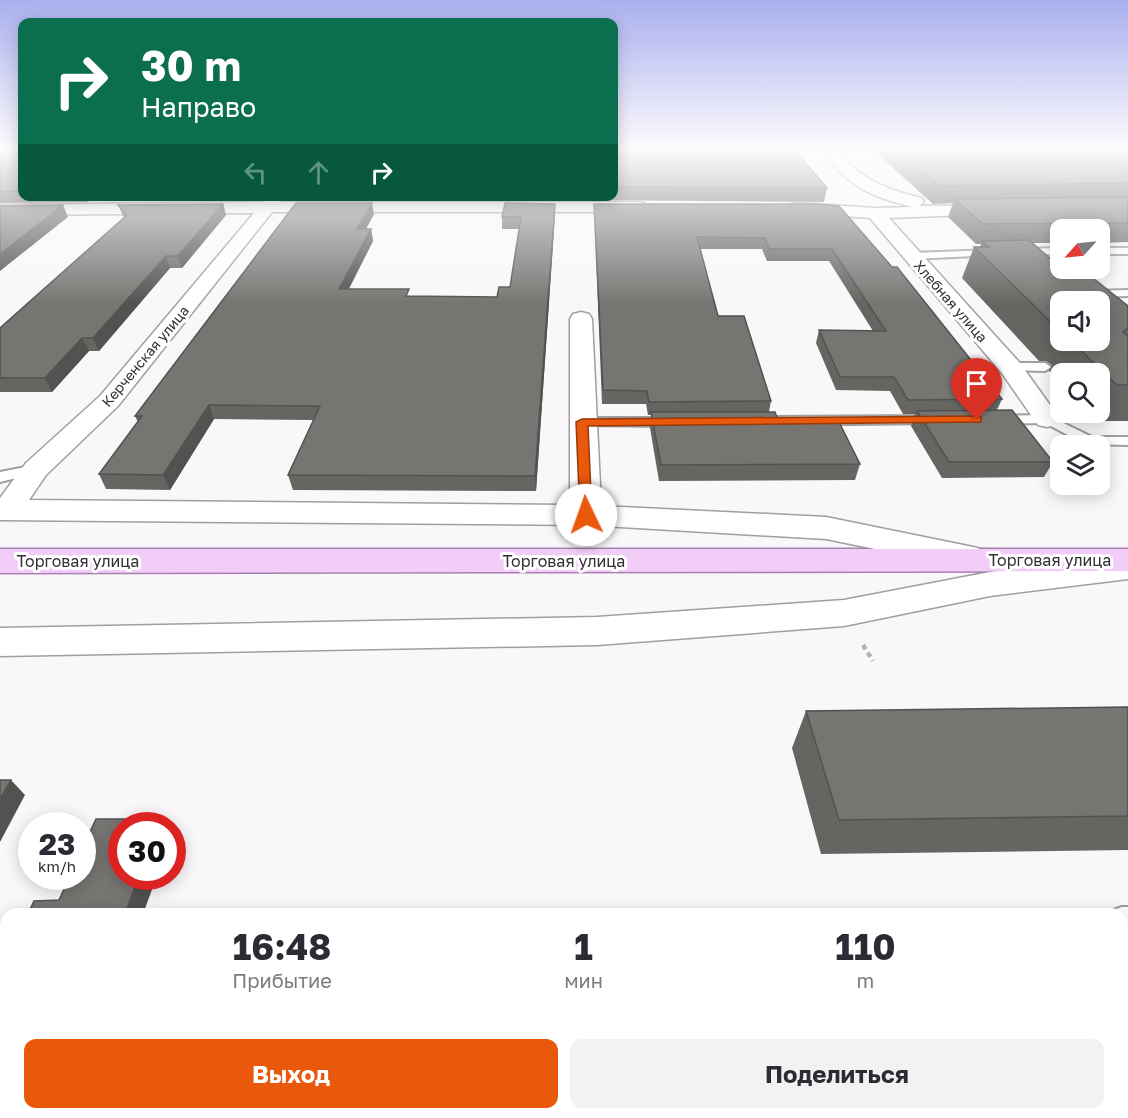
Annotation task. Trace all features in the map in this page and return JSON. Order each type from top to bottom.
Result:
[{"type":"main road","name":"Торговая улица","points":[[0,561],[1128,560]]},
{"type":"street","points":[[912,200],[968,209]]},
{"type":"street","points":[[0,210],[272,203],[394,206],[578,202],[660,207]]},
{"type":"street","name":"Керченская улица","points":[[4,510],[36,469],[110,401],[272,203]]},
{"type":"street","points":[[778,208],[875,213],[1013,209]]},
{"type":"street","name":"Хлебная улица","points":[[875,213],[1010,367],[1047,419]]},
{"type":"street","points":[[581,319],[586,515]]},
{"type":"street","points":[[4,510],[586,515],[826,528],[985,560]]},
{"type":"street","points":[[0,642],[609,630],[843,613],[990,584],[1128,567]]},
{"type":"lane","points":[[912,256],[1050,251]]},
{"type":"lane","points":[[1110,251],[1128,251]]},
{"type":"lane","points":[[1010,252],[1037,266]]},
{"type":"lane","points":[[1110,293],[1128,293]]},
{"type":"lane","points":[[1010,367],[1045,367]]},
{"type":"lane","points":[[987,420],[1047,419],[1090,441],[1128,441]]},
{"type":"lane","points":[[749,421],[952,420]]},
{"type":"lane","points":[[582,422],[689,422]]},
{"type":"lane","points":[[0,477],[36,469]]},
{"type":"building","points":[[955,200],[1128,200],[1128,223],[1110,223],[1110,219],[1050,219],[1050,224],[983,224]]},
{"type":"building","points":[[296,203],[372,203],[357,229],[371,229],[339,289],[409,289],[406,296],[497,297],[499,287],[510,287],[521,217],[502,217],[505,203],[555,204],[535,476],[288,475],[320,406],[209,405],[163,475],[99,474],[142,416],[135,416]]},
{"type":"building","points":[[223,204],[178,256],[166,256],[93,338],[82,338],[45,378],[0,378],[0,328],[127,215],[118,205]]},
{"type":"building","points":[[594,204],[816,204],[839,206],[892,267],[897,267],[1002,399],[908,400],[894,377],[840,377],[819,330],[886,331],[832,249],[769,249],[765,238],[697,237],[718,316],[744,316],[771,401],[649,402],[647,391],[603,390]]},
{"type":"building","points":[[63,205],[0,254],[0,206]]},
{"type":"building","points":[[1029,240],[1050,258],[1050,279],[1094,279],[1109,291],[1050,291],[1050,321],[974,247],[989,247],[982,241]]},
{"type":"building","points":[[1110,292],[1128,306],[1128,328],[1123,332],[1128,336],[1128,385],[1117,385],[1110,378],[1110,363],[1094,363],[1081,351],[1110,351]]},
{"type":"building","points":[[1012,410],[1050,458],[1050,462],[949,462],[917,411]]},
{"type":"building","points":[[651,412],[775,412],[779,423],[839,422],[860,464],[661,465]]},
{"type":"building","points":[[1128,707],[1128,816],[839,820],[806,711]]},
{"type":"building","points":[[0,780],[11,780],[0,799]]},
{"type":"building","points":[[96,819],[108,819],[108,890],[134,890],[127,908],[31,908],[34,901],[59,900],[64,890],[96,890]]},
{"type":"route","points":[[586,515],[582,422],[977,420]]}]
